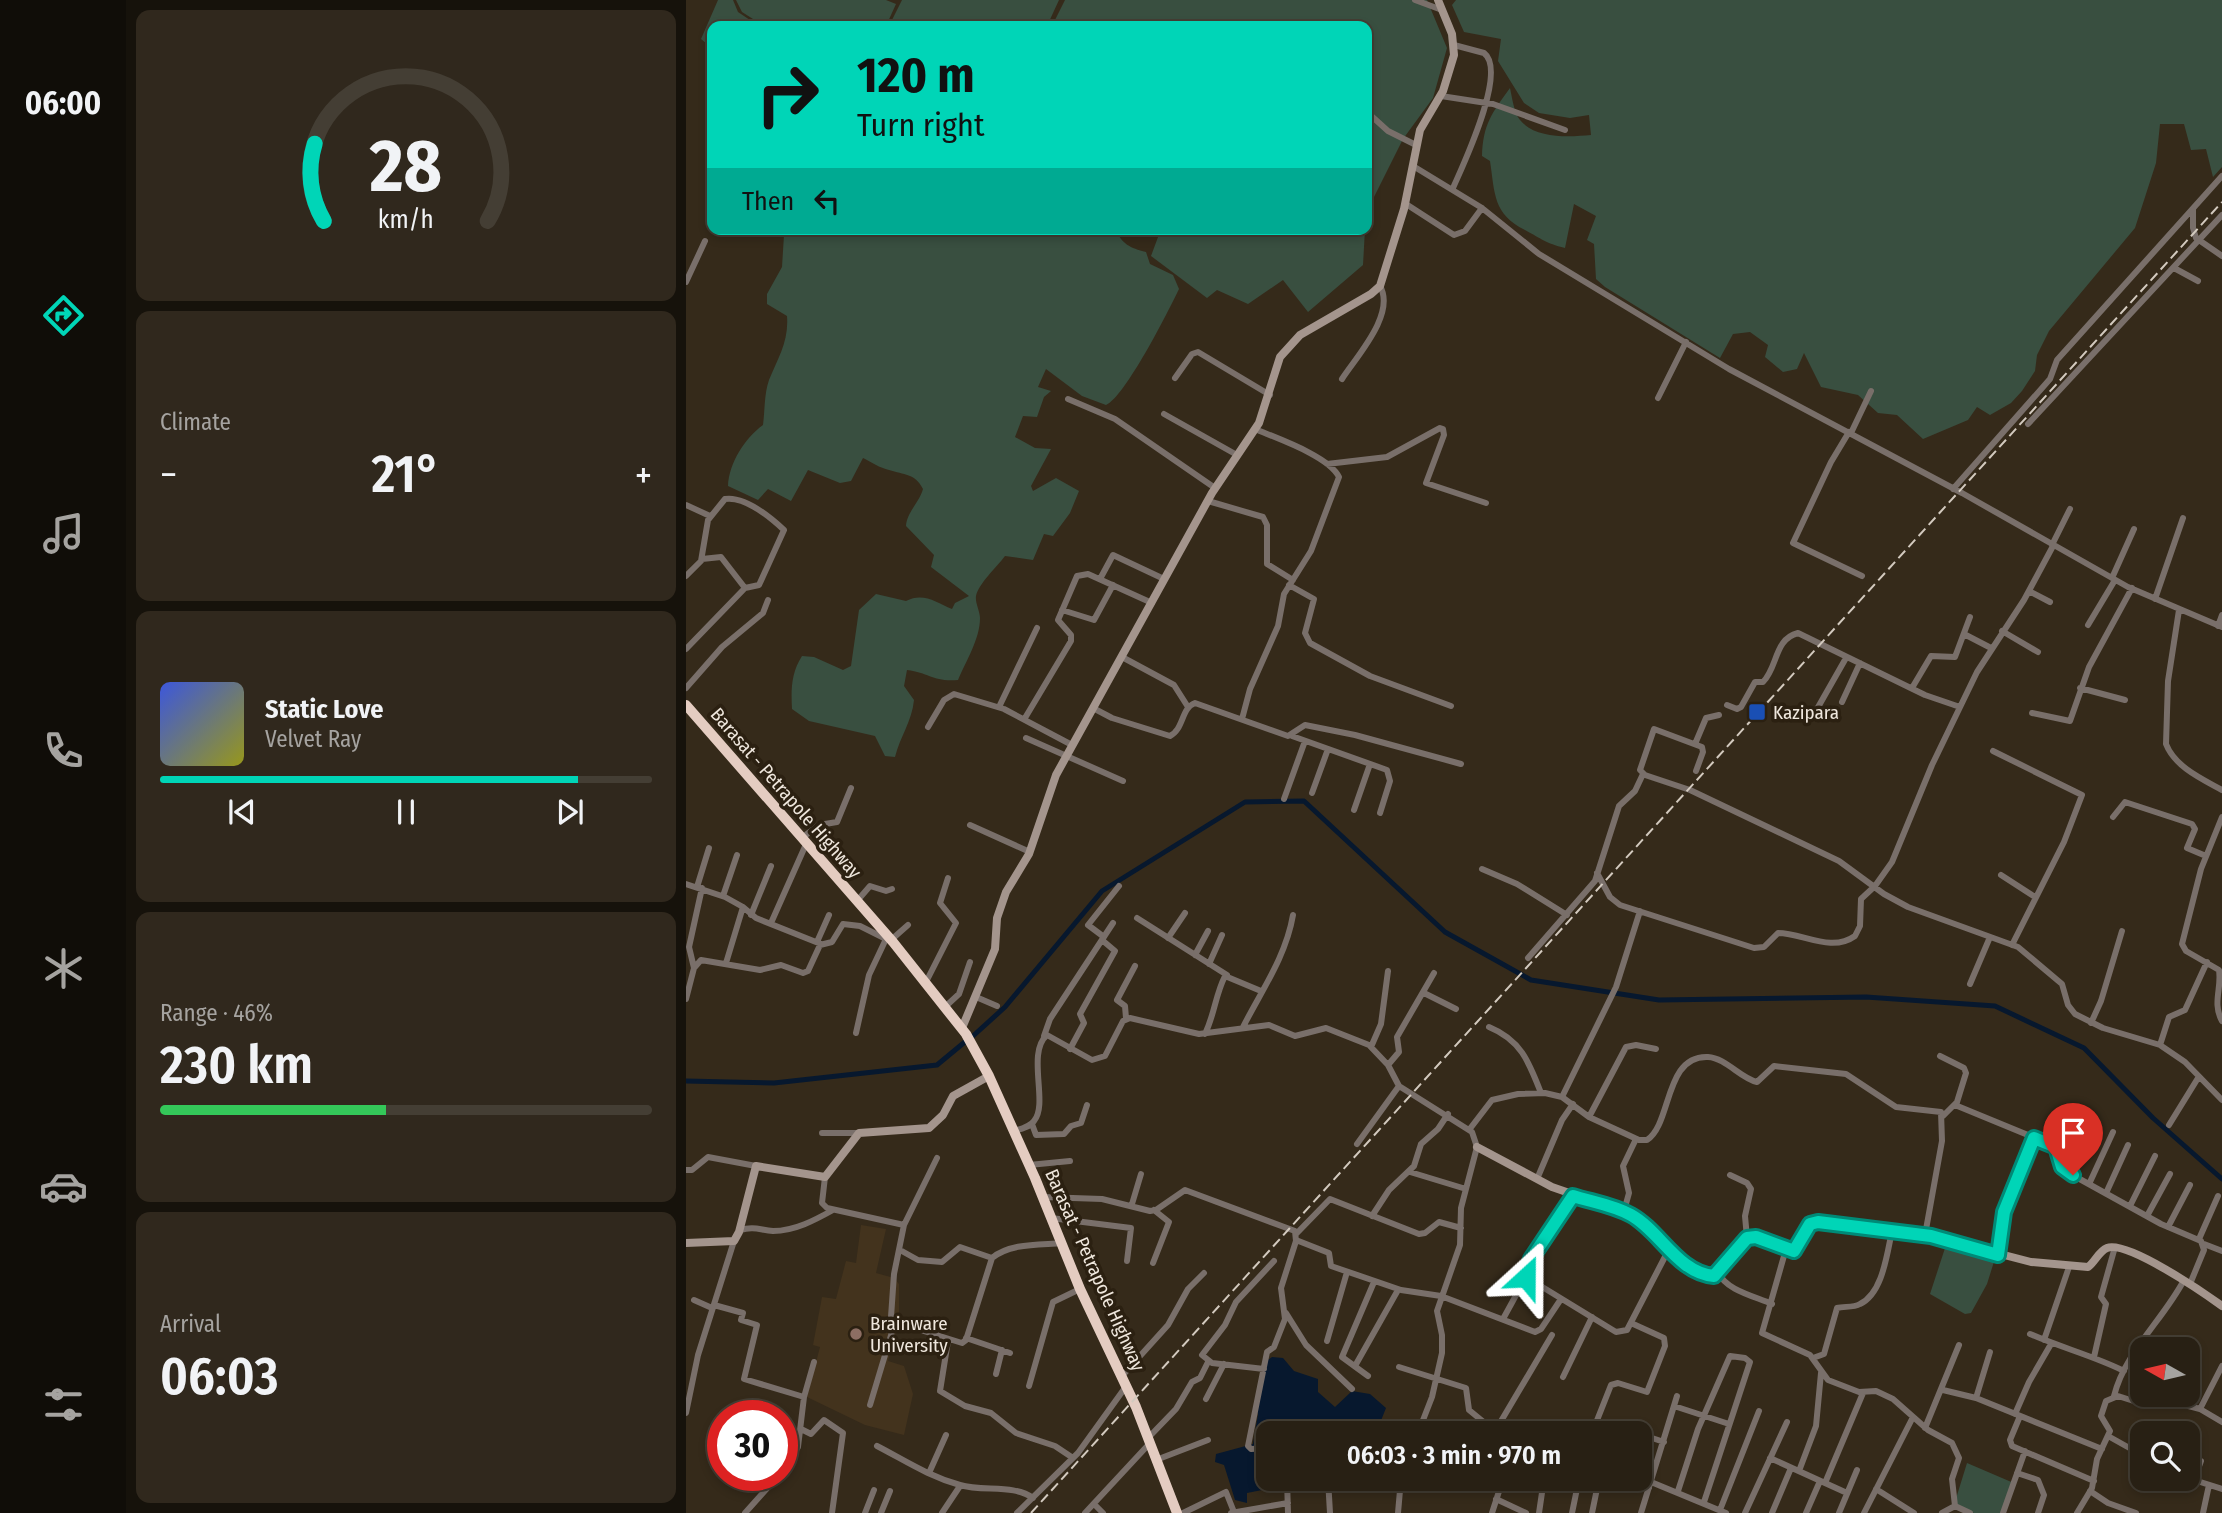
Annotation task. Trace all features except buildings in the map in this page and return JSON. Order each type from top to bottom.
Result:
[{"type":"highway","name":"Barasat - Petrapole Highway","points":[[686,705],[805,840],[946,1006],[964,1031],[989,1076],[1030,1165],[1080,1289],[1149,1440],[1177,1513]]},
{"type":"street","points":[[1415,0],[1442,10]]},
{"type":"street","points":[[1342,379],[1378,321],[1385,299],[1380,286],[1406,204],[1422,124],[1441,96],[1451,69],[1454,45],[1438,0]]},
{"type":"street","points":[[1453,188],[1486,103],[1491,65],[1489,56],[1454,45]]},
{"type":"street","points":[[1441,96],[1486,103],[1565,130]]},
{"type":"street","points":[[1372,116],[1388,131],[1416,145]]},
{"type":"street","points":[[1413,166],[1482,208],[1528,247],[1751,381],[1850,432],[2113,579],[2220,627],[2222,615]]},
{"type":"street","points":[[1953,489],[2050,379],[2057,360],[2222,176]]},
{"type":"street","points":[[1406,204],[1454,235],[1465,231],[1482,208]]},
{"type":"street","points":[[2193,209],[2193,228],[2199,240],[2222,256]]},
{"type":"street","points":[[2028,424],[2221,218]]},
{"type":"street","points":[[686,282],[705,241]]},
{"type":"street","points":[[2174,268],[2198,281]]},
{"type":"street","points":[[964,1031],[995,949],[997,918],[1006,892],[1030,852],[1043,809],[1065,757],[1215,488],[1255,429],[1270,395],[1280,357],[1292,342],[1380,286]]},
{"type":"street","points":[[1658,398],[1686,342]]},
{"type":"street","points":[[1175,378],[1192,354],[1198,352],[1270,395]]},
{"type":"street","points":[[1862,576],[1793,543],[1830,462],[1850,432],[1871,391]]},
{"type":"street","points":[[1068,399],[1115,419],[1215,488]]},
{"type":"street","points":[[1164,414],[1237,455]]},
{"type":"street","points":[[1327,464],[1385,458],[1442,428],[1444,435],[1426,483],[1433,488],[1486,503]]},
{"type":"street","points":[[1242,719],[1250,688],[1278,626],[1291,583],[1311,551],[1338,485],[1338,474],[1327,464],[1255,429]]},
{"type":"street","points":[[686,576],[702,559],[710,516],[721,501],[730,498],[752,507],[783,530],[759,585],[745,588],[686,649]]},
{"type":"street","points":[[1208,501],[1263,517],[1266,525],[1267,564],[1314,600],[1305,633],[1310,643],[1370,676],[1451,706]]},
{"type":"street","points":[[686,505],[710,516]]},
{"type":"street","points":[[1597,873],[1615,902],[1754,948],[1764,947],[1774,934],[1782,933],[1836,943],[1850,940],[1858,932],[1861,899],[1875,886],[1892,862],[1960,707],[1991,648],[2029,590],[2070,509]]},
{"type":"street","points":[[2155,599],[2183,518]]},
{"type":"street","points":[[2088,625],[2113,579],[2134,529]]},
{"type":"street","points":[[1100,579],[1113,555],[1164,579]]},
{"type":"street","points":[[702,559],[720,557],[745,588]]},
{"type":"street","points":[[1025,719],[1071,641],[1071,635],[1058,623],[1077,576],[1084,573],[1152,603]]},
{"type":"street","points":[[1062,610],[1094,620],[1113,585]]},
{"type":"street","points":[[2032,713],[2069,722],[2080,688],[2132,588]]},
{"type":"street","points":[[2029,590],[2049,602]]},
{"type":"street","points":[[686,688],[722,647],[763,613],[768,600]]},
{"type":"street","points":[[2179,610],[2168,681],[2166,744],[2170,752],[2189,770],[2222,790]]},
{"type":"street","points":[[1912,688],[1931,656],[1955,657],[1970,617]]},
{"type":"street","points":[[999,707],[1037,628]]},
{"type":"street","points":[[2002,631],[2038,652]]},
{"type":"street","points":[[1727,705],[1741,708],[1755,681],[1763,682],[1768,677],[1783,641],[1795,633],[1912,688],[1960,707]]},
{"type":"street","points":[[1964,634],[1991,648]]},
{"type":"street","points":[[1122,657],[1174,685],[1188,707]]},
{"type":"street","points":[[1817,709],[1846,658]]},
{"type":"street","points":[[1842,702],[1860,663]]},
{"type":"street","points":[[2080,688],[2125,700]]},
{"type":"street","points":[[928,726],[950,695],[999,707],[1072,745]]},
{"type":"street","points":[[1093,708],[1119,720],[1170,736],[1177,732],[1188,707],[1195,703],[1387,770],[1390,775],[1380,813]]},
{"type":"street","points":[[1695,744],[1706,718],[1718,715]]},
{"type":"street","points":[[1292,736],[1300,726],[1305,725],[1374,740],[1461,764]]},
{"type":"street","points":[[1528,958],[1595,881],[1619,806],[1635,791],[1643,774],[1640,763],[1654,729],[1704,750],[1696,771]]},
{"type":"street","points":[[1026,738],[1123,781]]},
{"type":"street","points":[[1284,799],[1305,741]]},
{"type":"street","points":[[1312,793],[1328,749]]},
{"type":"street","points":[[1993,751],[2082,794],[2064,842],[2012,945]]},
{"type":"street","points":[[1354,810],[1370,764]]},
{"type":"street","points":[[1643,774],[1689,790],[1839,861],[1892,899],[1924,914],[2012,945],[2058,979],[2065,990],[2070,1009],[2091,1023],[2160,1045],[2185,1062],[2222,1100]]},
{"type":"street","points":[[772,923],[805,840],[819,825],[837,822],[851,788]]},
{"type":"street","points":[[2113,817],[2125,802],[2185,821],[2195,829],[2187,848],[2206,856]]},
{"type":"street","points":[[2222,817],[2206,856],[2182,944],[2186,951],[2221,970],[2217,1006],[2222,1021]]},
{"type":"street","points":[[970,825],[1030,852]]},
{"type":"street","points":[[694,968],[689,947],[709,848]]},
{"type":"street","points":[[723,896],[737,855]]},
{"type":"street","points":[[751,915],[771,866]]},
{"type":"street","points":[[1482,869],[1527,890],[1567,915]]},
{"type":"street","points":[[2001,875],[2035,897]]},
{"type":"street","points":[[926,982],[956,923],[940,903],[948,878]]},
{"type":"street","points":[[686,884],[723,896],[743,907],[751,915],[819,943],[832,942],[846,924],[860,926],[890,940]]},
{"type":"street","points":[[857,901],[870,886],[886,891],[892,889]]},
{"type":"street","points":[[1070,1049],[1084,1023],[1080,1014],[1115,951],[1088,925],[1119,886]]},
{"type":"street","points":[[726,962],[743,907]]},
{"type":"street","points":[[1562,1097],[1616,987],[1640,911]]},
{"type":"street","points":[[1168,937],[1185,913]]},
{"type":"street","points":[[686,999],[694,968],[706,958],[760,970],[781,965],[803,973],[808,971],[829,915]]},
{"type":"street","points":[[1243,1027],[1261,991],[1276,971],[1293,915]]},
{"type":"street","points":[[1137,918],[1227,975],[1261,991]]},
{"type":"street","points":[[1014,1131],[1032,1124],[1037,1116],[1037,1077],[1043,1038],[1050,1020],[1113,923]]},
{"type":"street","points":[[856,1033],[869,975],[890,940],[908,925]]},
{"type":"street","points":[[1195,955],[1208,931]]},
{"type":"street","points":[[2091,1023],[2122,931]]},
{"type":"street","points":[[1209,964],[1222,935]]},
{"type":"street","points":[[1970,984],[1990,937]]},
{"type":"street","points":[[946,1006],[959,994],[970,962]]},
{"type":"street","points":[[2160,1045],[2169,1017],[2185,1010],[2207,962]]},
{"type":"street","points":[[1043,1038],[1047,1035],[1055,1037],[1070,1049],[1092,1060],[1101,1059],[1126,1018],[1125,1006],[1117,1000],[1135,966]]},
{"type":"street","points":[[1370,1047],[1381,1024],[1388,971]]},
{"type":"street","points":[[1388,1065],[1399,1052],[1397,1037],[1434,973]]},
{"type":"street","points":[[1205,1034],[1217,1010],[1217,992],[1227,975]]},
{"type":"street","points":[[1424,993],[1455,1009]]},
{"type":"street","points":[[976,997],[998,1006]]},
{"type":"street","points":[[1126,1018],[1205,1034],[1269,1025],[1295,1036],[1326,1028],[1370,1047],[1388,1065],[1399,1086],[1448,1114],[1469,1130],[1477,1147],[1573,1196],[1624,1211],[1650,1228],[1679,1259],[1703,1274],[1714,1276],[1719,1273],[1747,1238],[1745,1216],[1751,1189],[1747,1183],[1730,1175]]},
{"type":"street","points":[[1489,1027],[1506,1034],[1521,1048],[1541,1093]]},
{"type":"street","points":[[1589,1117],[1626,1047],[1636,1045],[1656,1049]]},
{"type":"street","points":[[1925,1235],[1941,1148],[1943,1116],[1955,1105],[1966,1070],[1940,1056]]},
{"type":"street","points":[[1469,1130],[1492,1100],[1541,1093],[1562,1097],[1589,1117],[1636,1139],[1647,1140],[1654,1135],[1679,1072],[1708,1057],[1757,1082],[1774,1066],[1846,1074],[1896,1107],[1914,1111],[1938,1111],[1943,1116]]},
{"type":"street","points":[[822,1133],[929,1128],[943,1115],[953,1096],[989,1076]]},
{"type":"street","points":[[2169,1125],[2198,1078]]},
{"type":"street","points":[[1357,1144],[1399,1086]]},
{"type":"street","points":[[1537,1179],[1573,1104]]},
{"type":"street","points":[[1032,1124],[1036,1135],[1065,1134],[1071,1126],[1081,1123],[1087,1105]]},
{"type":"street","points":[[1955,1105],[2044,1142],[2058,1151],[2062,1167],[2147,1216],[2222,1251]]},
{"type":"street","points":[[2044,1142],[2065,1109]]},
{"type":"street","points":[[1372,1216],[1389,1190],[1410,1172],[1418,1149],[1441,1126],[1448,1114]]},
{"type":"street","points":[[2062,1167],[2086,1128]]},
{"type":"street","points":[[2090,1182],[2113,1132]]},
{"type":"street","points":[[859,1133],[825,1177],[822,1203],[833,1210],[904,1225]]},
{"type":"street","points":[[1998,1255],[2004,1212],[2034,1138]]},
{"type":"street","points":[[1624,1211],[1629,1193],[1623,1166],[1636,1139]]},
{"type":"street","points":[[2107,1191],[2128,1145]]},
{"type":"street","points":[[1422,1421],[1436,1378],[1443,1343],[1437,1311],[1460,1245],[1459,1216],[1477,1147]]},
{"type":"street","points":[[2130,1206],[2155,1156]]},
{"type":"street","points":[[686,1170],[692,1170],[708,1157],[825,1177]]},
{"type":"street","points":[[937,1158],[904,1225],[891,1317],[895,1322],[948,1341],[962,1343],[967,1338],[992,1258],[1006,1250],[1062,1243]]},
{"type":"street","points":[[1030,1165],[1070,1161]]},
{"type":"street","points":[[686,1413],[697,1359],[734,1241],[740,1230],[756,1166]]},
{"type":"street","points":[[1410,1172],[1466,1189]]},
{"type":"street","points":[[1132,1205],[1140,1174]]},
{"type":"street","points":[[2147,1216],[2170,1174]]},
{"type":"street","points":[[2168,1227],[2190,1185]]},
{"type":"street","points":[[1154,1210],[1185,1190],[1292,1228],[1296,1237],[1327,1252],[1329,1265],[1398,1290],[1441,1296],[1539,1332],[1561,1298]]},
{"type":"street","points":[[1503,1319],[1526,1277],[1531,1259],[1573,1196]]},
{"type":"street","points":[[2077,1513],[2090,1491],[2096,1463],[2108,1436],[2110,1427],[2102,1419],[2106,1401],[2114,1396],[2124,1371],[2187,1282],[2218,1196]]},
{"type":"street","points":[[1043,1197],[1097,1199],[1154,1210],[1169,1222],[1153,1262]]},
{"type":"street","points":[[1352,1388],[1306,1345],[1286,1313],[1281,1288],[1296,1237],[1327,1199],[1419,1234],[1440,1223],[1461,1228]]},
{"type":"street","points":[[740,1230],[754,1226],[773,1231],[798,1227],[833,1210]]},
{"type":"street","points":[[1051,1217],[1131,1228],[1126,1261]]},
{"type":"street","points":[[1747,1238],[1756,1237],[1786,1249],[1798,1249],[1810,1224],[1818,1222],[1925,1235],[1998,1255],[2069,1267],[2088,1267],[2105,1249],[2115,1247],[2187,1282],[2222,1306]]},
{"type":"street","points":[[1812,1358],[1824,1354],[1837,1308],[1858,1305],[1872,1292],[1883,1269],[1892,1231]]},
{"type":"street","points":[[686,1243],[734,1241]]},
{"type":"street","points":[[900,1250],[921,1261],[942,1262],[960,1247],[992,1258]]},
{"type":"street","points":[[2094,1357],[2106,1304],[2101,1297],[2101,1289],[2115,1247]]},
{"type":"street","points":[[1526,1277],[1620,1333],[1631,1322],[1670,1249]]},
{"type":"street","points":[[1786,1249],[1762,1333],[1812,1358],[1828,1380],[1863,1393],[1871,1390],[1885,1394],[1925,1428],[1952,1443],[1959,1452],[1952,1479],[1955,1506]]},
{"type":"street","points":[[1208,1362],[1203,1354],[1226,1325],[1236,1302],[1274,1261]]},
{"type":"street","points":[[2044,1340],[2069,1267]]},
{"type":"street","points":[[1327,1340],[1347,1272]]},
{"type":"street","points":[[1017,1513],[1073,1458],[1124,1381],[1168,1325],[1188,1289],[1204,1273]]},
{"type":"street","points":[[1719,1273],[1721,1279],[1735,1288],[1772,1304]]},
{"type":"street","points":[[1368,1376],[1343,1359],[1342,1355],[1374,1282]]},
{"type":"street","points":[[1029,1386],[1053,1302],[1080,1289]]},
{"type":"street","points":[[1355,1366],[1398,1290]]},
{"type":"street","points":[[694,1300],[743,1313],[741,1320],[757,1325],[744,1379],[804,1397]]},
{"type":"street","points":[[1256,1449],[1248,1446],[1264,1369],[1268,1351],[1274,1347],[1286,1313]]},
{"type":"street","points":[[1563,1377],[1592,1317]]},
{"type":"street","points":[[870,1405],[895,1322]]},
{"type":"street","points":[[1597,1421],[1611,1385],[1618,1383],[1647,1392],[1662,1354],[1664,1338],[1631,1322]]},
{"type":"street","points":[[2030,1334],[2124,1371]]},
{"type":"street","points":[[1502,1421],[1552,1335]]},
{"type":"street","points":[[967,1338],[1010,1353]]},
{"type":"street","points":[[948,1341],[940,1391],[965,1406],[991,1413],[1016,1433],[1055,1446],[1073,1458]]},
{"type":"street","points":[[2052,1344],[2029,1382],[2010,1443],[2094,1481]]},
{"type":"street","points":[[1925,1428],[1943,1390],[1959,1345]]},
{"type":"street","points":[[996,1374],[1002,1350]]},
{"type":"street","points":[[1976,1398],[1990,1352]]},
{"type":"street","points":[[1678,1491],[1696,1434],[1728,1358],[1745,1358],[1750,1362],[1704,1502]]},
{"type":"street","points":[[798,1447],[804,1397],[814,1362]]},
{"type":"street","points":[[1208,1362],[1264,1369]]},
{"type":"street","points":[[1085,1513],[1177,1409],[1192,1382],[1200,1378],[1208,1362]]},
{"type":"street","points":[[1206,1399],[1224,1364]]},
{"type":"street","points":[[2200,1409],[2222,1366]]},
{"type":"street","points":[[1399,1367],[1466,1388],[1469,1410],[1481,1421]]},
{"type":"street","points":[[1799,1471],[1816,1426],[1821,1373]]},
{"type":"street","points":[[1943,1390],[1976,1398],[2102,1448]]},
{"type":"street","points":[[1806,1513],[1863,1393]]},
{"type":"street","points":[[1652,1479],[1677,1396]]},
{"type":"street","points":[[2114,1396],[2143,1404],[2161,1399],[2200,1409],[2222,1422]]},
{"type":"street","points":[[1674,1406],[1729,1424]]},
{"type":"street","points":[[1652,1485],[1678,1491],[1723,1512],[1759,1411]]},
{"type":"street","points":[[1864,1513],[1913,1417]]},
{"type":"street","points":[[801,1429],[811,1434],[824,1420],[843,1433],[832,1513]]},
{"type":"street","points":[[1745,1513],[1787,1422]]},
{"type":"street","points":[[929,1473],[946,1435]]},
{"type":"street","points":[[2108,1436],[2130,1448]]},
{"type":"street","points":[[1652,1438],[1664,1442]]},
{"type":"street","points":[[1156,1460],[1208,1440]]},
{"type":"street","points":[[877,1446],[916,1470],[960,1486],[1023,1491],[1033,1498]]},
{"type":"street","points":[[2003,1513],[2025,1451]]},
{"type":"street","points":[[1770,1458],[1847,1493]]},
{"type":"street","points":[[1772,1513],[1791,1468]]},
{"type":"street","points":[[1839,1513],[1857,1470]]},
{"type":"street","points":[[2017,1473],[2039,1482],[2044,1495],[2038,1513]]},
{"type":"street","points":[[2200,1482],[2222,1489]]},
{"type":"street","points":[[2203,1513],[2209,1485]]},
{"type":"street","points":[[942,1513],[960,1486]]},
{"type":"street","points":[[1876,1489],[1914,1513]]},
{"type":"street","points":[[865,1513],[874,1490]]},
{"type":"street","points":[[745,1513],[765,1491]]},
{"type":"street","points":[[881,1513],[890,1491]]},
{"type":"street","points":[[1287,1491],[1288,1513]]},
{"type":"street","points":[[1328,1491],[1329,1513]]},
{"type":"street","points":[[1398,1513],[1400,1491]]},
{"type":"street","points":[[1492,1513],[1499,1491]]},
{"type":"street","points":[[1539,1513],[1542,1491]]},
{"type":"street","points":[[1572,1513],[1577,1491]]},
{"type":"street","points":[[1592,1513],[1597,1491]]},
{"type":"street","points":[[1641,1513],[1648,1491]]},
{"type":"street","points":[[2090,1491],[2102,1500],[2136,1513]]},
{"type":"street","points":[[1183,1513],[1226,1492],[1233,1512],[1287,1503]]},
{"type":"street","points":[[1496,1499],[1526,1513]]},
{"type":"street","points":[[1094,1504],[1103,1513]]},
{"type":"street","points":[[1894,1513],[1899,1504]]},
{"type":"street","points":[[1942,1513],[1955,1506],[1965,1512]]},
{"type":"shaded area","name":"Brainware University","points":[[861,1225],[886,1229],[876,1273],[894,1278],[899,1284],[899,1322],[888,1361],[904,1366],[913,1394],[904,1435],[865,1425],[807,1397],[820,1347],[813,1345],[822,1297],[836,1299],[846,1261],[856,1263]]},
{"type":"green space","points":[[718,0],[733,0],[738,12],[752,21],[709,21]]},
{"type":"green space","points":[[736,0],[886,0],[896,4],[888,21],[756,21],[742,12]]},
{"type":"green space","points":[[902,0],[1059,0],[1049,21],[892,21]]},
{"type":"green space","points":[[1065,0],[1427,0],[1447,48],[1433,98],[1403,139],[1372,201],[1372,21],[1054,21]]},
{"type":"green space","points":[[1456,0],[2222,0],[2222,167],[2213,177],[2206,149],[2191,150],[2184,124],[2160,124],[2156,163],[2135,228],[2049,331],[2037,355],[2035,371],[2022,391],[2011,403],[1990,415],[1977,407],[1968,420],[1923,439],[1897,415],[1878,413],[1858,395],[1821,387],[1804,353],[1797,369],[1783,372],[1765,357],[1768,345],[1750,332],[1733,334],[1720,358],[1605,287],[1596,279],[1594,244],[1587,240],[1596,216],[1574,204],[1565,248],[1544,240],[1507,217],[1497,202],[1490,161],[1482,156],[1484,135],[1490,119],[1510,88],[1518,117],[1534,131],[1563,136],[1591,135],[1589,115],[1570,118],[1539,113],[1524,103],[1498,61],[1501,39],[1464,32],[1452,5]]},
{"type":"green space","points":[[707,25],[707,44],[701,39]]},
{"type":"green space","points":[[784,235],[1119,235],[1127,245],[1146,252],[1150,264],[1173,275],[1179,289],[1135,371],[1114,399],[1106,405],[1082,396],[1046,369],[1038,387],[1051,391],[1044,397],[1037,417],[1023,416],[1015,437],[1035,448],[1051,449],[1031,486],[1033,491],[1056,478],[1079,491],[1070,513],[1053,536],[1044,534],[1033,560],[1005,556],[981,586],[976,596],[980,618],[978,634],[958,680],[943,680],[907,670],[904,686],[914,700],[895,757],[885,756],[875,736],[809,721],[792,709],[792,682],[798,662],[802,656],[814,657],[843,670],[851,666],[859,610],[876,594],[906,601],[924,598],[952,609],[955,603],[969,596],[931,567],[934,555],[906,526],[923,489],[909,475],[882,468],[863,458],[851,481],[840,483],[808,470],[791,501],[768,489],[758,500],[728,486],[731,469],[739,452],[763,425],[767,385],[786,333],[787,316],[767,304],[767,294],[782,267]]},
{"type":"green space","points":[[1159,235],[1365,235],[1363,265],[1308,312],[1283,280],[1248,304],[1217,290],[1207,298],[1151,256]]},
{"type":"green space","points":[[1947,1242],[1997,1252],[1987,1284],[1971,1313],[1965,1314],[1930,1294]]},
{"type":"green space","points":[[1967,1463],[2016,1484],[2004,1513],[1974,1513],[1954,1505]]},
{"type":"water","points":[[1272,1357],[1283,1358],[1294,1371],[1318,1379],[1318,1392],[1335,1407],[1352,1391],[1370,1394],[1386,1408],[1381,1421],[1257,1421],[1258,1414],[1255,1408],[1265,1362]]},
{"type":"water","points":[[1256,1426],[1257,1491],[1247,1493],[1247,1503],[1235,1500],[1224,1465],[1215,1462],[1216,1454],[1253,1444]]},
{"type":"waterway","points":[[973,1036],[1005,1007],[1102,891],[1245,802],[1304,801],[1445,932],[1531,980],[1659,1000],[1866,997],[1995,1006],[2084,1048],[2153,1118],[2222,1179]]},
{"type":"waterway","points":[[686,1081],[774,1083],[937,1065],[966,1041]]},
{"type":"railway","points":[[1031,1513],[2222,202]]},
{"type":"place","name":"Kazipara","points":[[1757,712]]},
{"type":"place","name":"Brainware University","points":[[856,1334]]},
{"type":"route","points":[[1526,1277],[1531,1259],[1573,1196],[1630,1214],[1662,1239],[1679,1259],[1703,1274],[1714,1276],[1747,1238],[1756,1237],[1794,1251],[1798,1249],[1810,1224],[1818,1222],[1931,1236],[1998,1255],[2004,1212],[2012,1186],[2034,1138],[2056,1147],[2062,1167],[2073,1175]]}]
